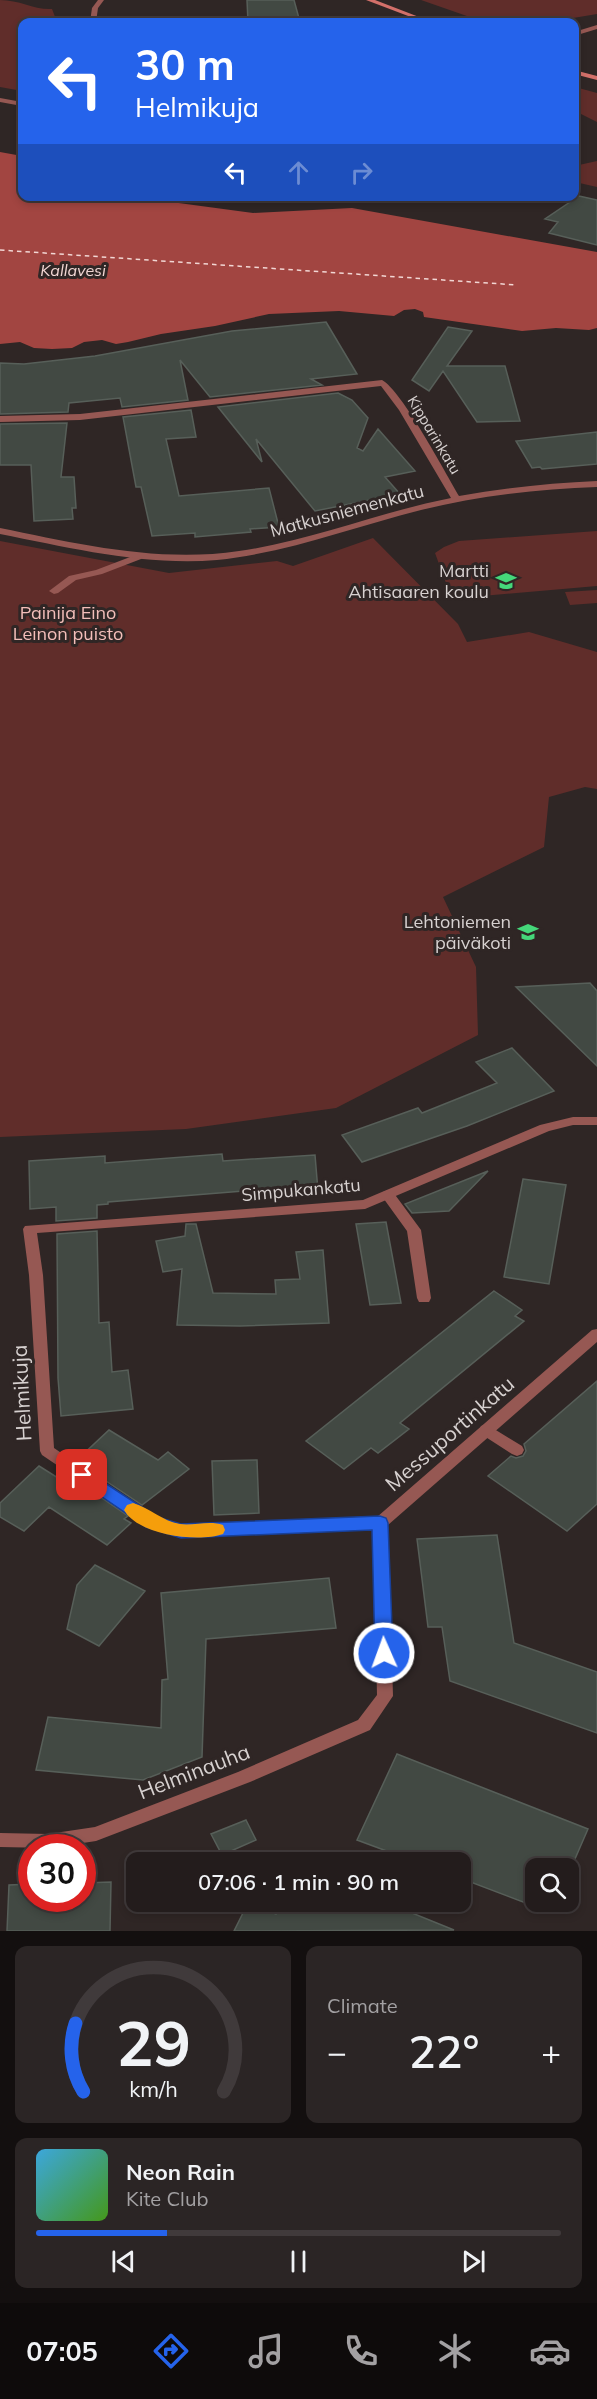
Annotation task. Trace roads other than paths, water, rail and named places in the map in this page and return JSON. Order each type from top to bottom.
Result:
[{"type":"main road","points":[[369,0],[418,18]]},
{"type":"main road","points":[[579,73],[597,78]]},
{"type":"street","points":[[93,18],[94,8],[101,0]]},
{"type":"street","points":[[579,32],[597,27]]},
{"type":"street","points":[[0,100],[18,103]]},
{"type":"street","name":"Kipparinkatu","points":[[0,419],[80,417],[383,385],[403,409],[456,499]]},
{"type":"street","name":"Matkusniemenkatu","points":[[0,531],[138,557],[215,557],[285,547],[393,514],[456,499],[518,489],[597,483]]},
{"type":"street","points":[[54,591],[73,578],[99,572],[138,557]]},
{"type":"street","name":"Simpukankatu","points":[[30,1229],[365,1204],[545,1128],[573,1121],[597,1121]]},
{"type":"street","points":[[388,1194],[414,1230],[424,1298]]},
{"type":"street","name":"Helmikuja","points":[[30,1229],[36,1275],[47,1451],[152,1522],[181,1531],[380,1523]]},
{"type":"street","name":"Messuportinkatu","points":[[380,1523],[597,1334]]},
{"type":"street","points":[[486,1430],[517,1450]]},
{"type":"street","name":"Helminauha","points":[[0,1840],[48,1841],[96,1834],[244,1777],[364,1725],[385,1696],[380,1523]]},
{"type":"water","name":"Kallavesi","points":[[0,152],[18,155],[18,201],[164,201],[253,213],[352,208],[597,252],[597,328],[589,330],[556,328],[522,331],[424,317],[423,312],[415,309],[404,310],[394,316],[339,311],[269,314],[116,344],[102,340],[84,342],[72,348],[34,348],[20,342],[0,344]]},
{"type":"place","name":"Martti Ahtisaaren koulu","points":[[506,581]]},
{"type":"place","name":"Lehtoniemen päiväkoti","points":[[528,932]]},
{"type":"park label","name":"Painija Eino Leinon puisto","points":[[68,623]]}]
